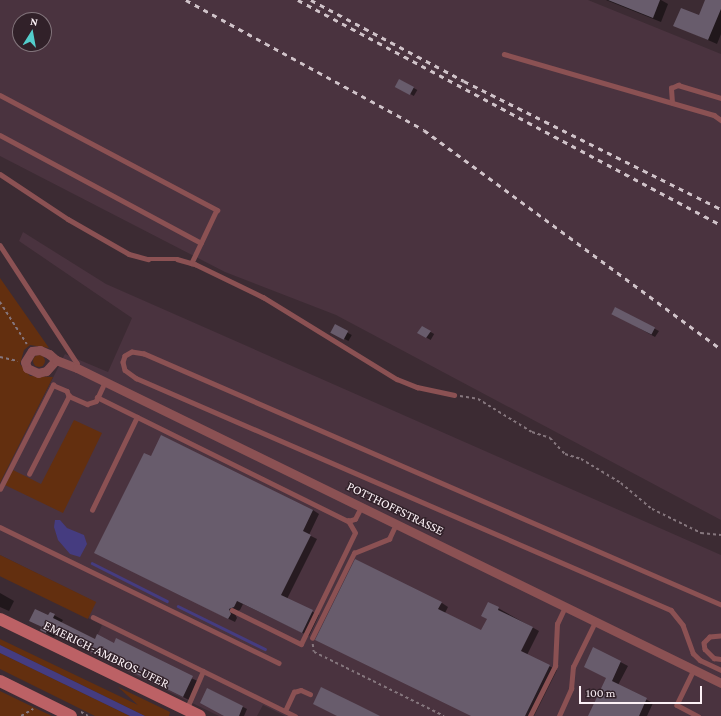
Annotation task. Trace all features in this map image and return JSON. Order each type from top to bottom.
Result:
[{"type":"main road","name":"EMERICH-AMBROS-UFER","points":[[0,619],[200,716]]},
{"type":"main road","points":[[0,681],[71,716]]},
{"type":"street","name":"POTTHOFFSTRASSE","points":[[32,351],[40,350],[56,360],[77,368],[721,683]]},
{"type":"street","points":[[32,351],[25,362],[27,368],[38,373],[46,371],[56,360]]},
{"type":"lane","points":[[504,54],[714,115],[721,120]]},
{"type":"lane","points":[[672,103],[671,88],[678,85],[721,98]]},
{"type":"lane","points":[[0,95],[217,210],[192,263]]},
{"type":"lane","points":[[0,135],[201,243]]},
{"type":"lane","points":[[0,174],[68,219],[129,254],[148,259],[177,259],[192,263],[263,298],[397,379],[417,387],[454,395]]},
{"type":"lane","points":[[0,245],[77,363],[77,368]]},
{"type":"lane","points":[[721,605],[144,354],[132,352],[125,356],[123,362],[125,370],[136,378],[671,610],[683,625],[693,653],[700,660],[721,670]]},
{"type":"lane","points":[[0,489],[53,385],[67,391],[69,396],[88,404],[97,398],[105,382]]},
{"type":"lane","points":[[29,474],[69,396]]},
{"type":"lane","points":[[97,398],[348,521],[355,533],[301,644],[232,610]]},
{"type":"lane","points":[[92,510],[137,417]]},
{"type":"lane","points":[[348,521],[355,519],[361,507]]},
{"type":"lane","points":[[312,638],[354,553],[389,539],[396,524]]},
{"type":"lane","points":[[0,527],[279,663]]},
{"type":"lane","points":[[530,716],[555,666],[557,624],[565,607]]},
{"type":"lane","points":[[93,617],[295,716]]},
{"type":"lane","points":[[559,716],[571,689],[572,667],[595,622]]},
{"type":"lane","points":[[721,636],[710,637],[704,643],[705,649],[714,658],[721,659]]},
{"type":"lane","points":[[694,670],[677,705],[698,716]]},
{"type":"lane","points":[[186,709],[203,671]]},
{"type":"lane","points":[[285,711],[294,692],[301,690],[310,694]]},
{"type":"path","points":[[0,302],[32,351]]},
{"type":"path","points":[[0,356],[25,362]]},
{"type":"path","points":[[454,395],[478,399],[532,432],[550,438],[564,454],[581,459],[622,483],[652,509],[701,533],[721,535]]},
{"type":"path","points":[[312,638],[314,652],[444,716]]},
{"type":"path","points":[[21,716],[36,706]]},
{"type":"shaded area","points":[[0,0],[588,0],[721,54],[721,520],[336,315],[225,272],[0,156]]},
{"type":"shaded area","points":[[23,232],[106,284],[721,555],[721,716],[285,716],[263,705],[257,716],[219,716],[89,653],[102,625],[88,618],[95,602],[0,555],[0,483],[65,354],[108,372],[132,318],[19,241]]},
{"type":"shaded area","points":[[0,278],[49,348],[30,345],[24,350],[20,364],[30,376],[53,377],[0,483]]},
{"type":"shaded area","points":[[39,355],[43,357],[45,361],[43,365],[39,367],[35,365],[33,361],[35,357]]},
{"type":"shaded area","points":[[74,420],[102,433],[63,513],[5,485],[13,470],[41,484]]},
{"type":"shaded area","points":[[55,520],[60,520],[67,528],[84,535],[87,544],[80,557],[70,554],[58,540],[54,527]]},
{"type":"shaded area","points":[[0,555],[96,602],[88,619],[0,576]]},
{"type":"shaded area","points":[[0,639],[138,705],[118,687],[170,712],[169,716],[145,716],[0,645]]},
{"type":"shaded area","points":[[0,645],[145,716],[130,716],[0,653]]},
{"type":"shaded area","points":[[0,653],[130,716],[95,716],[0,669]]},
{"type":"shaded area","points":[[0,691],[35,708],[52,716],[0,716]]},
{"type":"building","points":[[608,0],[660,0],[653,18]]},
{"type":"building","points":[[705,0],[721,0],[721,9],[708,40],[673,26],[681,8],[699,15]]},
{"type":"building","points":[[399,79],[414,87],[410,95],[395,87]]},
{"type":"building","points":[[615,307],[655,327],[651,335],[611,314]]},
{"type":"building","points":[[335,324],[348,331],[344,340],[330,333]]},
{"type":"building","points":[[422,326],[431,331],[426,338],[417,333]]},
{"type":"building","points":[[161,435],[313,510],[303,531],[311,535],[281,595],[313,610],[302,633],[237,601],[234,607],[229,609],[231,614],[228,619],[94,553],[144,453],[151,456]]},
{"type":"building","points":[[355,559],[442,602],[438,609],[481,630],[487,619],[481,616],[488,602],[499,607],[498,610],[533,627],[521,651],[550,665],[525,716],[471,716],[315,640]]},
{"type":"building","points":[[35,609],[48,615],[50,612],[55,614],[53,618],[95,639],[97,634],[114,643],[116,638],[193,676],[183,697],[47,630],[46,633],[40,630],[42,627],[29,621]]},
{"type":"building","points":[[593,647],[621,661],[612,681],[647,698],[639,716],[588,716],[606,678],[584,667]]},
{"type":"building","points":[[321,687],[380,716],[337,716],[313,704]]},
{"type":"building","points":[[207,688],[243,706],[239,716],[224,716],[200,703]]},
{"type":"waterway","points":[[92,563],[167,601]]},
{"type":"waterway","points":[[178,606],[265,649]]},
{"type":"railway","points":[[186,0],[424,130],[721,349]]},
{"type":"railway","points":[[298,0],[721,225]]},
{"type":"railway","points":[[311,0],[464,81],[721,209]]}]
